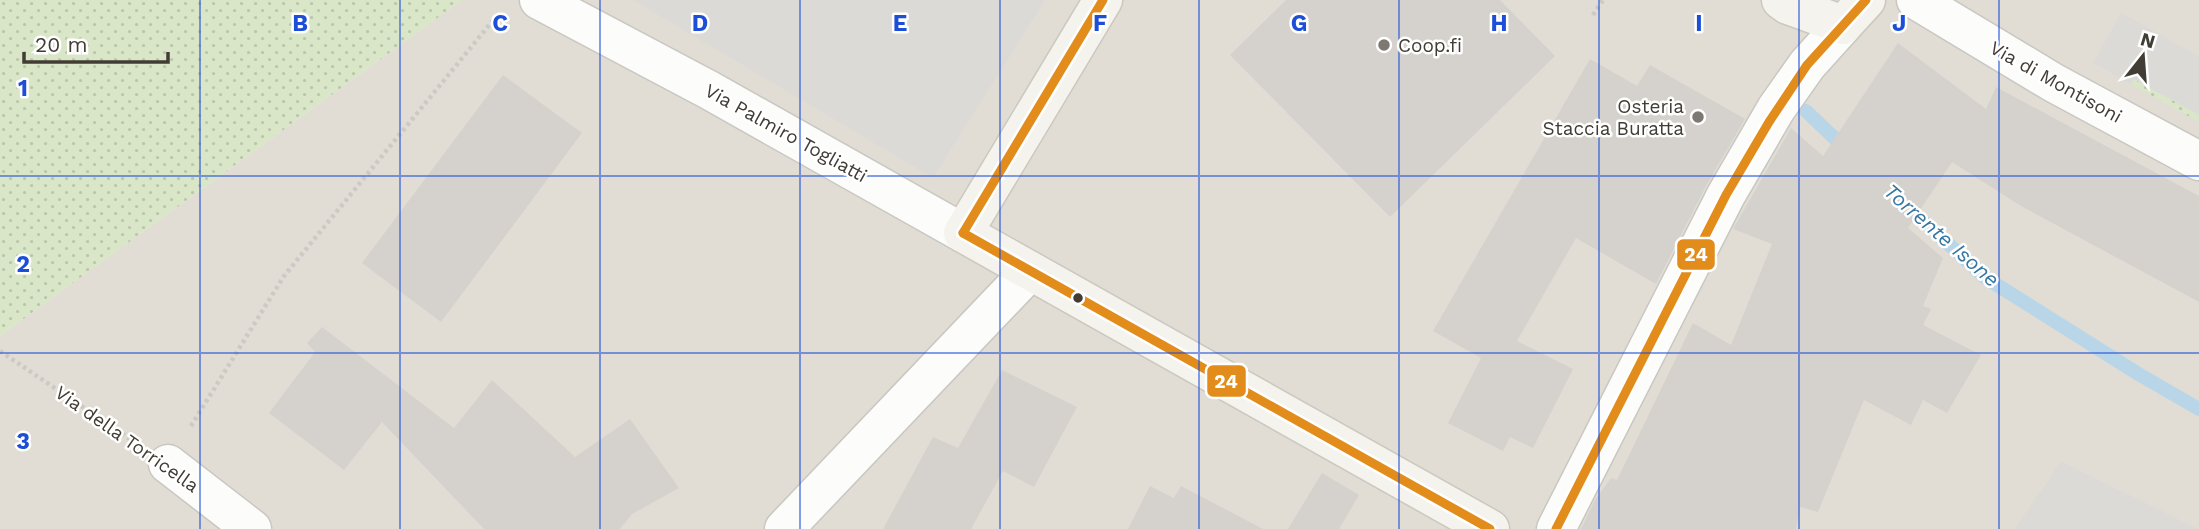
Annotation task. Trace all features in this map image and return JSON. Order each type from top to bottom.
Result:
[{"type":"street","name":"Via Palmiro Togliatti","points":[[539,0],[709,90],[1490,529]]},
{"type":"street","points":[[963,233],[1102,0]]},
{"type":"street","points":[[1781,0],[1788,5],[1855,13]]},
{"type":"street","name":"Via di Montisoni","points":[[1916,0],[2054,83],[2199,161]]},
{"type":"street","points":[[1556,529],[1726,195],[1776,109],[1807,65],[1855,13]]},
{"type":"street","points":[[784,529],[1030,271]]},
{"type":"street","name":"Via della Torricella","points":[[168,464],[252,529]]},
{"type":"path","points":[[1593,15],[1603,0]]},
{"type":"path","points":[[168,464],[284,275],[502,10]]},
{"type":"path","name":"Via della Torricella","points":[[0,351],[168,464]]},
{"type":"shaded area","points":[[462,0],[2199,0],[2199,529],[0,529],[0,336]]},
{"type":"shaded area","points":[[633,0],[1045,0],[933,178]]},
{"type":"shaded area","points":[[2121,13],[2199,56],[2199,115],[2134,79],[2131,84],[2093,63]]},
{"type":"shaded area","points":[[2061,461],[2198,529],[2015,529]]},
{"type":"green space","points":[[0,0],[462,0],[0,336]]},
{"type":"green space","points":[[2134,79],[2199,115],[2199,122],[2131,84]]},
{"type":"building","points":[[1286,0],[1500,0],[1555,56],[1390,217],[1230,55]]},
{"type":"building","points":[[1898,43],[1986,109],[1996,87],[2199,196],[2199,302],[2021,206],[1952,162],[1908,228],[1943,258],[1923,306],[1931,309],[1923,325],[1981,355],[1947,413],[1923,400],[1911,425],[1864,400],[1818,512],[1800,507],[1796,529],[1581,529],[1595,500],[1611,478],[1617,480],[1693,323],[1731,345],[1772,244],[1733,229],[1791,128],[1823,156]]},
{"type":"building","points":[[1590,59],[1637,86],[1650,65],[1745,119],[1707,184],[1656,284],[1576,238],[1517,341],[1573,369],[1533,448],[1510,437],[1503,451],[1448,423],[1481,358],[1433,331]]},
{"type":"building","points":[[503,75],[582,133],[441,322],[362,263]]},
{"type":"building","points":[[322,327],[454,428],[492,380],[575,457],[630,419],[679,488],[632,514],[620,529],[484,529],[382,422],[344,470],[269,413],[315,352],[307,343]]},
{"type":"building","points":[[1002,370],[1077,407],[1034,487],[1003,471],[971,529],[883,529],[933,437],[958,448]]},
{"type":"building","points":[[1322,473],[1359,495],[1339,529],[1288,529]]},
{"type":"building","points":[[1150,486],[1174,498],[1181,486],[1263,529],[1128,529]]},
{"type":"waterway","name":"Torrente Isone","points":[[1806,111],[1847,150]]},
{"type":"waterway","name":"Torrente Isone","points":[[1903,203],[1986,278],[2199,409]]},
{"type":"transit line","name":"24","points":[[963,233],[1103,0]]},
{"type":"transit line","name":"24","points":[[1556,529],[1726,195],[1769,122],[1807,65],[1866,0]]},
{"type":"transit line","name":"24","points":[[963,233],[1490,529]]},
{"type":"place","name":"Coop.fi","points":[[1384,45]]},
{"type":"place","name":"Osteria Staccia Buratta","points":[[1698,117]]}]
